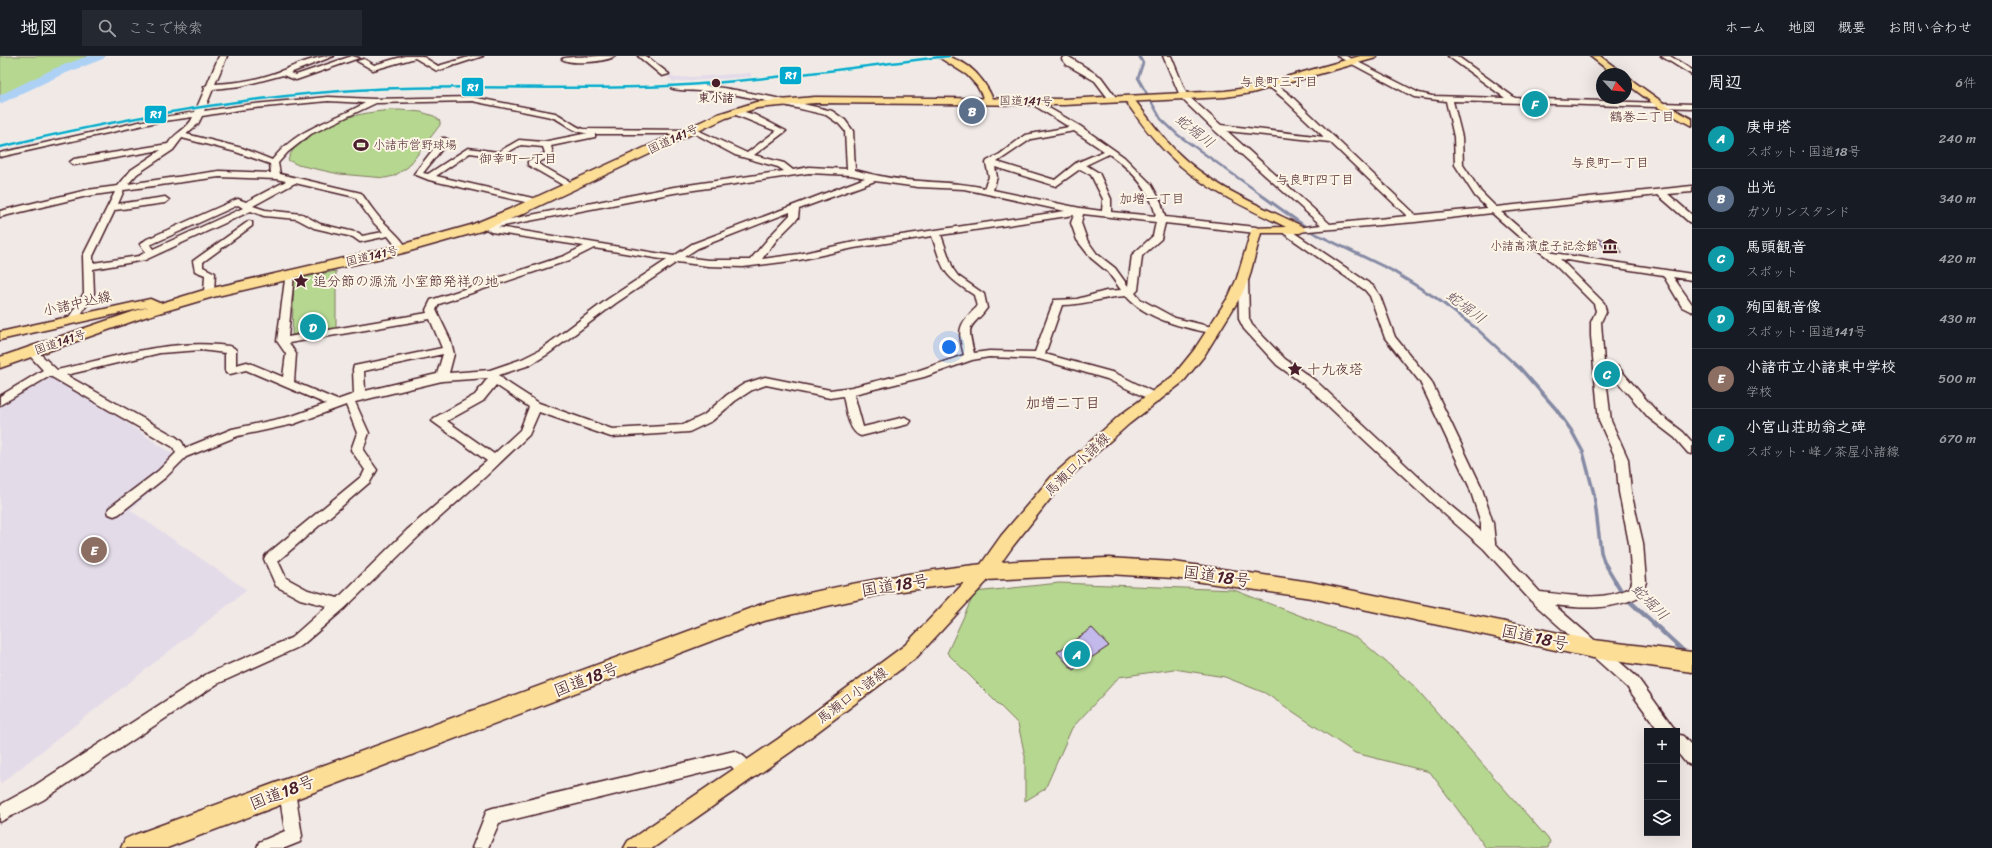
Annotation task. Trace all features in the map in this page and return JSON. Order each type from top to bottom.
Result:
[{"type":"highway","name":"国道141号","points":[[0,363],[159,308],[209,293],[403,249],[476,228],[538,202],[734,111],[756,105],[815,100],[1035,102],[1130,100],[1248,91],[1372,56]]},
{"type":"highway","name":"国道18号","points":[[134,848],[762,613],[827,597],[888,585],[985,572],[1108,566],[1174,570],[1311,590],[1593,649],[1692,662]]},
{"type":"main road","points":[[1594,56],[1611,68]]},
{"type":"main road","points":[[944,57],[961,64],[976,78],[989,101]]},
{"type":"main road","points":[[1632,84],[1662,106],[1692,124]]},
{"type":"main road","points":[[1130,100],[1158,138],[1173,154],[1194,172],[1236,198],[1300,230]]},
{"type":"main road","points":[[1256,230],[1300,230]]},
{"type":"main road","name":"馬瀬口小諸線","points":[[635,848],[785,745],[911,651],[985,572],[1007,541],[1057,480],[1124,420],[1155,398],[1178,379],[1199,353],[1212,330],[1235,296],[1243,278],[1255,239],[1256,230]]},
{"type":"main road","name":"小諸中込線","points":[[0,336],[150,303],[159,308]]},
{"type":"street","points":[[73,320],[89,293],[88,256],[121,188],[134,172],[170,148],[179,135],[189,128],[201,111],[208,89],[223,56]]},
{"type":"street","points":[[208,89],[241,84],[330,56]]},
{"type":"street","points":[[283,72],[296,78],[358,60],[373,68],[413,56]]},
{"type":"street","points":[[417,56],[438,69],[479,56]]},
{"type":"street","points":[[566,60],[587,60],[608,56]]},
{"type":"street","points":[[642,56],[666,74]]},
{"type":"street","points":[[1167,56],[1184,96],[1216,127],[1328,226]]},
{"type":"street","points":[[1341,56],[1417,96],[1449,99],[1692,106]]},
{"type":"street","points":[[1452,56],[1514,101]]},
{"type":"street","points":[[1666,56],[1692,73]]},
{"type":"street","points":[[1066,59],[1070,63],[1098,79],[1114,100]]},
{"type":"street","points":[[1270,84],[1286,96],[1415,219]]},
{"type":"street","points":[[675,88],[691,87],[719,90],[829,113],[842,122],[849,131],[851,172]]},
{"type":"street","points":[[0,154],[201,111],[328,99],[374,101],[472,99],[525,111],[552,115],[562,118],[577,130],[691,131],[738,153],[782,165],[790,172]]},
{"type":"street","points":[[1449,99],[1458,137],[1459,164],[1478,194],[1520,233],[1550,255],[1599,303],[1601,311],[1596,322],[1596,336],[1605,421],[1622,459],[1625,492],[1636,542],[1638,582],[1636,592],[1624,599],[1598,603],[1536,597]]},
{"type":"street","points":[[276,176],[274,163],[282,152],[304,134],[327,122],[359,111],[374,101]]},
{"type":"street","points":[[1035,102],[1077,128],[1121,160],[1147,184],[1157,202],[1162,219],[1158,237],[1137,254],[1133,290],[1129,294],[1106,294],[1097,298],[1077,302],[1058,302],[1039,356]]},
{"type":"street","points":[[734,111],[752,117],[782,131],[748,155]]},
{"type":"street","points":[[1216,127],[1332,140]]},
{"type":"street","points":[[990,163],[1003,156],[1028,137],[1077,128]]},
{"type":"street","points":[[429,177],[468,150],[499,155],[519,142],[546,144],[608,131]]},
{"type":"street","points":[[179,135],[239,150],[274,163]]},
{"type":"street","points":[[445,140],[418,174],[538,202]]},
{"type":"street","points":[[546,144],[549,154],[531,163],[571,186]]},
{"type":"street","points":[[74,162],[172,146]]},
{"type":"street","points":[[990,163],[1056,183],[1079,165],[1110,151]]},
{"type":"street","points":[[988,190],[993,177],[990,163]]},
{"type":"street","points":[[1079,165],[1095,173],[1107,199],[1106,214]]},
{"type":"street","points":[[476,228],[674,190],[809,170],[851,172],[875,178],[918,184],[964,186],[1080,211],[1256,230]]},
{"type":"street","points":[[0,214],[87,193],[219,174],[276,176],[358,195],[375,219],[390,233],[403,249]]},
{"type":"street","points":[[114,511],[162,474],[182,454],[236,432],[294,420],[354,398],[442,377],[493,376],[526,362],[544,352],[612,301],[695,246],[794,207],[875,178]]},
{"type":"street","points":[[89,267],[142,258],[248,207],[294,180]]},
{"type":"street","points":[[1300,230],[1692,189]]},
{"type":"street","points":[[1660,192],[1692,220]]},
{"type":"street","points":[[110,208],[165,200]]},
{"type":"street","points":[[248,207],[264,213],[299,216],[317,226],[356,235],[360,239],[390,233]]},
{"type":"street","points":[[754,262],[775,236],[795,216],[794,207]]},
{"type":"street","points":[[476,228],[513,231],[591,246],[675,259],[708,263],[754,262],[799,257],[854,245],[936,234],[1080,211]]},
{"type":"street","points":[[1080,211],[1076,223],[1082,240],[1094,256],[1112,270],[1129,294],[1136,300],[1171,320],[1185,325],[1212,330]]},
{"type":"street","points":[[209,293],[210,273],[198,269],[198,261],[249,224]]},
{"type":"street","points":[[1284,230],[1369,288],[1375,296],[1390,338],[1425,381],[1475,486],[1487,523],[1489,545]]},
{"type":"street","points":[[936,234],[948,270],[955,278],[979,294],[982,308],[967,322],[963,329],[970,357]]},
{"type":"street","points":[[442,377],[449,354],[445,339],[431,310],[435,302],[567,258],[591,246]]},
{"type":"street","points":[[1550,255],[1692,277]]},
{"type":"street","points":[[1666,273],[1686,305],[1692,309]]},
{"type":"street","points":[[288,385],[291,354],[282,341],[289,274]]},
{"type":"street","points":[[1243,278],[1244,320],[1248,327],[1281,362],[1313,385],[1436,500],[1489,545],[1536,597],[1632,682],[1666,728]]},
{"type":"street","points":[[282,341],[433,315]]},
{"type":"street","points":[[0,401],[53,373],[160,350],[201,347],[231,350],[230,370],[247,366],[288,385],[336,404]]},
{"type":"street","points":[[340,604],[305,595],[281,582],[271,558],[366,479],[371,470],[357,450],[362,433],[354,398],[358,369],[448,350]]},
{"type":"street","points":[[32,352],[53,373],[172,440],[178,445],[182,454]]},
{"type":"street","points":[[493,376],[535,406],[611,433],[685,429],[708,418],[748,387],[765,381],[830,394],[920,374],[970,357],[990,354],[1039,356],[1111,376],[1155,398]]},
{"type":"street","points":[[1600,365],[1614,370],[1653,415],[1679,434],[1692,450]]},
{"type":"street","points":[[493,376],[479,398],[438,421],[495,461]]},
{"type":"street","points":[[847,391],[858,428],[861,432],[905,421]]},
{"type":"street","points":[[0,814],[37,794],[212,679],[296,642],[340,604],[412,534],[495,461],[525,432],[535,406]]},
{"type":"street","points":[[1680,744],[1692,758]]},
{"type":"street","points":[[480,848],[493,816],[734,758],[747,771]]},
{"type":"street","points":[[265,848],[294,836],[287,791]]},
{"type":"shaded area","name":"東小諸","points":[[751,73],[751,77],[674,82],[668,77],[670,75],[675,78]]},
{"type":"shaded area","points":[[55,374],[184,462],[130,510],[247,590],[0,784],[0,405]]},
{"type":"green space","points":[[0,56],[105,56],[48,78],[0,102]]},
{"type":"green space","name":"小諸市営野球場","points":[[400,110],[421,112],[434,116],[440,121],[440,125],[408,167],[394,176],[385,178],[339,174],[298,165],[288,160],[295,147],[306,137],[320,128],[353,116]]},
{"type":"green space","points":[[336,271],[336,329],[312,330],[292,335],[294,279]]},
{"type":"green space","points":[[1059,583],[1234,590],[1358,638],[1414,686],[1550,841],[1548,848],[1486,848],[1430,772],[1355,753],[1265,693],[1225,677],[1174,669],[1119,677],[1072,728],[1045,789],[1025,801],[1025,756],[1018,724],[947,653],[975,592]]},
{"type":"building","name":"小諸高濱虚子記念館","points":[[1597,239],[1612,240],[1623,253],[1608,252]]},
{"type":"building","points":[[1092,628],[1109,646],[1073,670],[1057,652]]},
{"type":"waterway","points":[[0,100],[57,72],[99,56]]},
{"type":"waterway","name":"蛇堀川","points":[[1139,56],[1143,63],[1138,78],[1161,119],[1178,135],[1262,195]]},
{"type":"waterway","name":"蛇堀川","points":[[1260,194],[1314,233],[1391,270],[1436,298],[1477,329],[1519,368]]},
{"type":"waterway","name":"蛇堀川","points":[[1519,367],[1556,409],[1571,430],[1583,452],[1594,494],[1601,552],[1604,562],[1616,582]]},
{"type":"waterway","name":"蛇堀川","points":[[1615,581],[1624,596],[1692,659]]},
{"type":"transit line","name":"R1","points":[[0,147],[139,117],[279,96],[374,89],[631,87],[702,84],[949,56]]},
{"type":"place","name":"東小諸","points":[[716,83]]},
{"type":"place","name":"小宮山荘助翁之碑","points":[[1535,104]]},
{"type":"place","name":"出光","points":[[972,111]]},
{"type":"place","name":"小諸市営野球場","points":[[361,145]]},
{"type":"place","name":"小諸高濱虚子記念館","points":[[1610,246]]},
{"type":"place","name":"追分節の源流 小室節発祥の地","points":[[301,281]]},
{"type":"place","name":"殉国観音像","points":[[313,327]]},
{"type":"place","name":"十九夜塔","points":[[1295,369]]},
{"type":"place","name":"馬頭観音","points":[[1607,374]]},
{"type":"place","name":"小諸市立小諸東中学校","points":[[94,550]]},
{"type":"place","name":"庚申塔","points":[[1077,654]]},
{"type":"district","name":"与良町三丁目","points":[[1279,81]]},
{"type":"district","name":"鶴巻二丁目","points":[[1642,116]]},
{"type":"district","name":"御幸町一丁目","points":[[518,158]]},
{"type":"district","name":"与良町一丁目","points":[[1610,162]]},
{"type":"district","name":"与良町四丁目","points":[[1315,179]]},
{"type":"district","name":"加増一丁目","points":[[1152,198]]},
{"type":"district","name":"加増二丁目","points":[[1063,403]]}]
